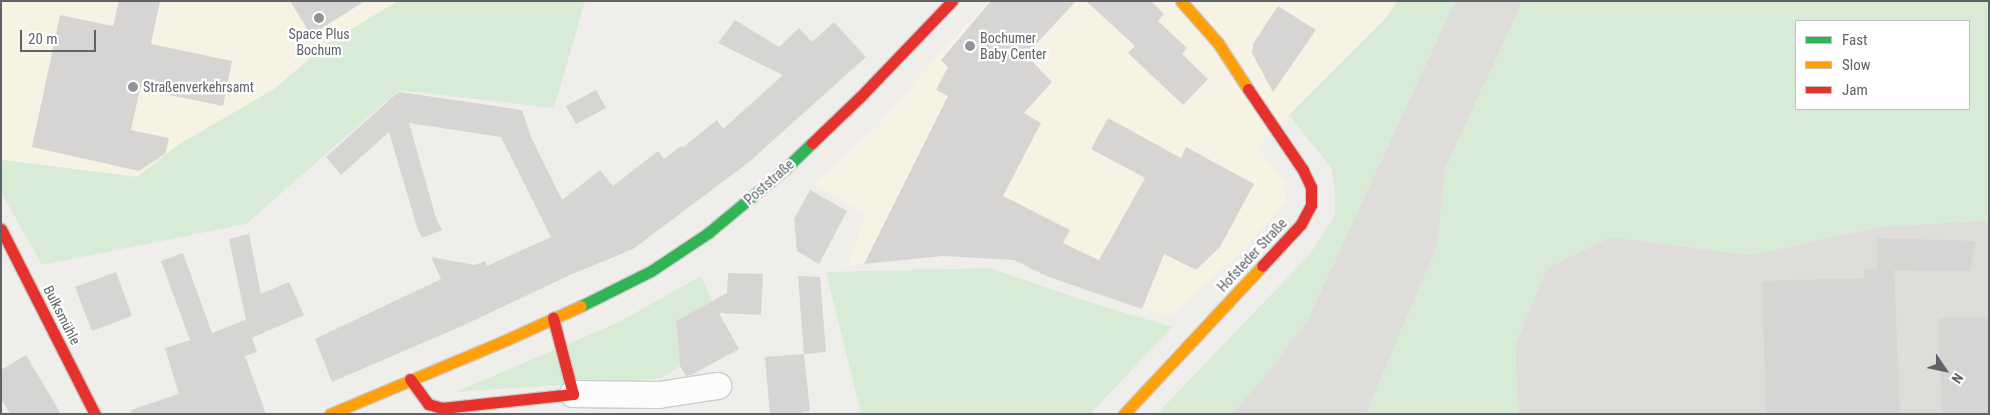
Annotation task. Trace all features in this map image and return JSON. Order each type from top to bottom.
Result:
[{"type":"street","name":"Poststraße","points":[[330,414],[506,340],[651,271],[708,233],[785,169],[860,97],[952,1]]},
{"type":"street","name":"Hofsteder Straße","points":[[1124,414],[1301,224],[1311,205],[1311,187],[1303,170],[1265,117],[1218,42],[1181,1]]},
{"type":"street","name":"Bulksmühle","points":[[1,229],[95,414]]},
{"type":"street","points":[[554,318],[574,394]]},
{"type":"street","points":[[410,379],[428,404],[442,408],[574,394],[659,395],[718,386]]},
{"type":"shaded area","points":[[1,1],[398,1],[328,43],[274,89],[178,145],[137,177],[3,160],[1,167]]},
{"type":"shaded area","points":[[989,1],[1397,1],[1387,17],[1257,147],[1284,182],[1286,202],[1246,247],[1172,315],[1142,309],[1046,276],[1014,260],[943,256],[848,265],[866,214],[813,184],[877,127],[911,86]]},
{"type":"shaded area","points":[[1455,1],[1523,1],[1445,169],[1437,247],[1366,414],[1231,414],[1267,374],[1307,321]]},
{"type":"shaded area","points":[[1989,220],[1989,414],[1518,414],[1515,345],[1547,268],[1611,237],[1750,255],[1878,227]]},
{"type":"green space","points":[[398,1],[585,1],[554,108],[399,90],[246,224],[42,265],[1,192],[2,160],[137,177],[178,145],[274,89],[328,43]]},
{"type":"green space","points":[[1397,1],[1455,1],[1307,321],[1267,374],[1231,414],[1157,414],[1310,254],[1335,215],[1332,169],[1289,115],[1387,17]]},
{"type":"green space","points":[[1523,1],[1989,1],[1989,220],[1878,227],[1750,255],[1611,237],[1547,268],[1515,345],[1518,414],[1366,414],[1437,247],[1445,169]]},
{"type":"green space","points":[[990,268],[1079,299],[1172,327],[1090,414],[859,414],[860,409],[826,272]]},
{"type":"green space","points":[[701,276],[712,301],[676,321],[680,366],[662,378],[456,392],[619,322]]},
{"type":"building","name":"Straßenverkehrsamt","points":[[119,1],[160,1],[151,44],[232,61],[223,106],[140,89],[131,130],[169,138],[165,154],[139,171],[32,147],[60,15],[113,26]]},
{"type":"building","name":"Space Plus Bochum","points":[[290,1],[365,1],[311,35]]},
{"type":"building","points":[[991,1],[1076,1],[1026,55],[1052,82],[1024,113],[1041,123],[1003,196],[1070,230],[1063,243],[1099,260],[1145,178],[1091,149],[1108,118],[1181,158],[1186,147],[1254,184],[1220,247],[1196,270],[1164,254],[1142,309],[1046,276],[1014,260],[943,256],[864,264],[948,96],[936,90],[948,67],[941,60]]},
{"type":"building","points":[[1086,1],[1151,1],[1164,14],[1158,21],[1187,48],[1182,54],[1208,79],[1183,105],[1128,53],[1135,46]]},
{"type":"building","points":[[1278,6],[1316,30],[1273,92],[1252,53],[1253,44]]},
{"type":"building","points":[[735,20],[779,47],[799,28],[812,42],[834,22],[866,57],[749,162],[633,249],[570,275],[462,326],[332,382],[315,339],[441,279],[431,257],[475,265],[485,261],[487,266],[551,237],[501,137],[409,123],[436,218],[442,230],[422,238],[417,227],[389,132],[341,175],[326,157],[396,94],[400,92],[522,110],[531,137],[562,200],[600,170],[613,186],[658,151],[664,159],[681,146],[682,148],[717,120],[723,129],[783,75],[718,43]]},
{"type":"building","points":[[596,90],[606,108],[576,124],[566,106]]},
{"type":"building","points":[[810,190],[847,211],[819,264],[797,251],[794,219]]},
{"type":"building","points":[[249,234],[261,294],[289,282],[304,315],[252,338],[257,352],[245,356],[266,414],[132,414],[131,410],[179,394],[165,348],[190,340],[161,261],[183,253],[212,333],[245,320],[247,325],[229,239]]},
{"type":"building","points":[[1877,238],[1976,241],[1970,271],[1894,270],[1900,414],[1766,414],[1762,281],[1864,278],[1864,269],[1877,269]]},
{"type":"building","points":[[116,272],[132,316],[92,331],[75,287]]},
{"type":"building","points":[[728,273],[763,274],[761,315],[719,313],[739,349],[686,376],[680,366],[676,321],[727,293]]},
{"type":"building","points":[[798,276],[820,277],[826,352],[804,354]]},
{"type":"building","points":[[1989,317],[1989,414],[1942,414],[1938,318]]},
{"type":"building","points":[[804,354],[810,411],[802,412],[802,414],[770,414],[765,357]]},
{"type":"building","points":[[26,355],[61,414],[10,414],[1,398],[1,370]]},
{"type":"traffic: fast","points":[[581,306],[651,271],[708,233],[785,169],[812,143]]},
{"type":"traffic: slow","points":[[1181,1],[1218,43],[1248,89]]},
{"type":"traffic: slow","points":[[1124,414],[1262,266]]},
{"type":"traffic: slow","points":[[330,414],[506,340],[581,306]]},
{"type":"traffic: jam","points":[[812,143],[860,97],[952,1]]},
{"type":"traffic: jam","points":[[1248,89],[1303,170],[1311,187],[1311,205],[1301,224],[1262,266]]},
{"type":"traffic: jam","points":[[1,229],[95,414]]},
{"type":"traffic: jam","points":[[410,379],[428,404],[442,408],[573,394],[553,318]]},
{"type":"place","name":"Space Plus Bochum","points":[[319,18]]},
{"type":"place","name":"Bochumer Baby Center","points":[[970,46]]},
{"type":"place","name":"Straßenverkehrsamt","points":[[133,87]]}]
